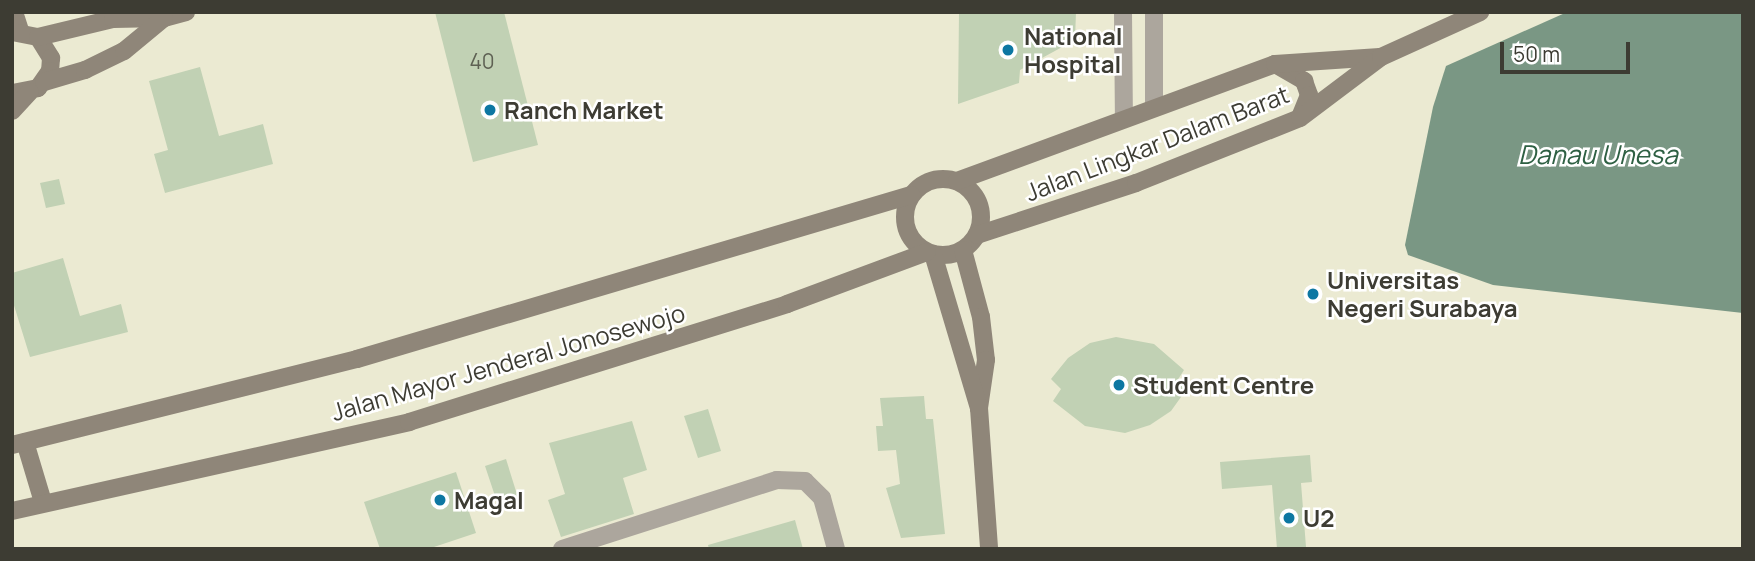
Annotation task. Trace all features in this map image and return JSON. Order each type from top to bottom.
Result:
[{"type":"main road","points":[[12,111],[51,58],[23,33],[14,12]]},
{"type":"main road","points":[[23,33],[113,19],[164,19],[186,12]]},
{"type":"main road","points":[[957,181],[1275,64],[1381,57],[1480,12]]},
{"type":"main road","points":[[29,89],[85,70],[124,51],[164,19]]},
{"type":"main road","name":"Jalan Lingkar Dalam Barat","points":[[986,233],[1136,183],[1300,118],[1381,57]]},
{"type":"main road","points":[[1275,64],[1304,81],[1309,95],[1300,118]]},
{"type":"main road","points":[[977,173],[986,233]]},
{"type":"main road","points":[[979,408],[930,253],[906,228],[911,195],[936,179],[957,181],[968,187],[981,210],[986,233]]},
{"type":"main road","name":"Jalan Mayor Jenderal Jonosewojo","points":[[19,443],[358,359],[911,195]]},
{"type":"main road","points":[[930,253],[963,250],[986,233]]},
{"type":"main road","points":[[963,250],[981,317],[986,360],[979,408],[989,549]]},
{"type":"main road","name":"Jalan Mayor Jenderal Jonosewojo","points":[[12,512],[43,502],[409,422],[787,304],[930,253]]},
{"type":"main road","points":[[19,443],[43,502]]},
{"type":"street","points":[[1123,12],[1124,118]]},
{"type":"street","points":[[1154,12],[1154,107]]},
{"type":"street","points":[[562,549],[777,480],[805,481],[822,498],[836,549]]},
{"type":"water","name":"Danau Unesa","points":[[1565,13],[1743,13],[1743,313],[1493,285],[1408,255],[1405,245],[1433,107],[1446,66]]},
{"type":"building","points":[[435,12],[504,12],[538,145],[473,162]]},
{"type":"building","name":"National Hospital","points":[[959,12],[1076,12],[1075,40],[1020,70],[1019,83],[958,104]]},
{"type":"building","points":[[200,67],[219,136],[263,124],[273,164],[165,193],[154,154],[168,150],[149,81]]},
{"type":"building","points":[[59,179],[65,204],[46,208],[40,183]]},
{"type":"building","points":[[63,258],[80,316],[121,304],[128,332],[30,357],[12,299],[12,273]]},
{"type":"building","name":"Student Centre","points":[[1116,337],[1154,344],[1184,370],[1177,381],[1186,390],[1171,411],[1150,425],[1125,433],[1085,426],[1053,401],[1061,389],[1051,379],[1068,358],[1090,343]]},
{"type":"building","points":[[924,396],[926,419],[933,419],[945,534],[901,538],[886,488],[900,484],[896,450],[878,451],[876,426],[883,426],[880,398]]},
{"type":"building","points":[[708,409],[721,451],[698,458],[684,416]]},
{"type":"building","points":[[632,421],[647,470],[623,478],[634,514],[561,537],[548,500],[565,494],[549,443]]},
{"type":"building","name":"U2","points":[[1310,455],[1312,482],[1301,483],[1306,547],[1277,549],[1272,485],[1222,489],[1220,462]]},
{"type":"building","points":[[506,459],[520,504],[500,511],[485,466]]},
{"type":"building","points":[[456,472],[476,533],[428,549],[380,549],[364,502]]},
{"type":"building","points":[[795,520],[803,549],[709,549],[708,545]]},
{"type":"place","name":"National Hospital","points":[[1008,50]]},
{"type":"place","name":"Ranch Market","points":[[490,110]]},
{"type":"place","name":"Universitas Negeri Surabaya","points":[[1313,294]]},
{"type":"place","name":"Student Centre","points":[[1119,385]]},
{"type":"place","name":"Magal","points":[[440,500]]},
{"type":"place","name":"U2","points":[[1289,518]]}]
